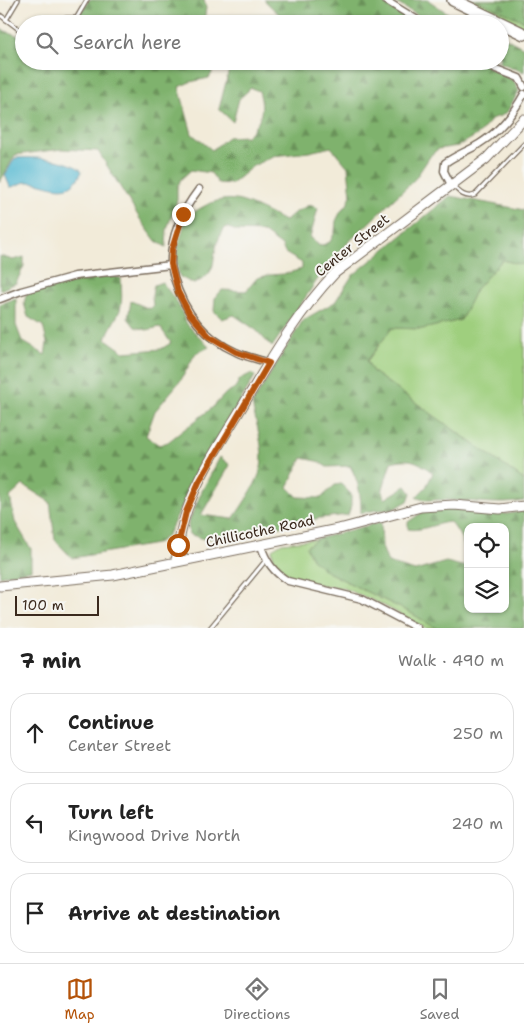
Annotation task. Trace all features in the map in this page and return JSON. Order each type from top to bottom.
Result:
[{"type":"highway","points":[[453,0],[484,15]]},
{"type":"highway","points":[[509,27],[524,34]]},
{"type":"main road","name":"Center Street","points":[[176,562],[186,512],[195,490],[269,363],[299,315],[316,293],[335,273],[486,159],[524,119]]},
{"type":"main road","name":"Chillicothe Road","points":[[0,586],[113,575],[261,546],[368,522],[421,506],[454,505],[500,509],[524,506]]},
{"type":"street","points":[[385,0],[409,15]]},
{"type":"street","points":[[498,70],[518,78],[524,87]]},
{"type":"street","points":[[452,185],[444,170],[444,163],[493,134],[505,122],[524,94]]},
{"type":"street","points":[[199,189],[183,214],[172,249],[171,264],[178,292],[189,313],[209,336],[236,352],[269,363]]},
{"type":"street","points":[[0,299],[75,276],[171,264]]},
{"type":"street","points":[[261,546],[266,560],[279,575],[288,581],[362,599],[418,628]]},
{"type":"lane","points":[[6,20],[18,0]]},
{"type":"lane","points":[[78,15],[87,0]]},
{"type":"lane","points":[[0,15],[15,26]]},
{"type":"lane","points":[[452,185],[464,195],[472,196],[524,144]]},
{"type":"lane","points":[[210,628],[266,560]]},
{"type":"green space","points":[[89,0],[204,0],[206,8],[205,15],[78,15]]},
{"type":"green space","points":[[264,0],[379,0],[403,15],[280,15]]},
{"type":"green space","points":[[391,0],[428,0],[450,15],[417,15]]},
{"type":"green space","points":[[461,0],[524,0],[524,29],[509,22],[509,15],[494,15]]},
{"type":"green space","points":[[476,0],[524,0],[524,21]]},
{"type":"green space","points":[[0,29],[15,35],[15,70],[211,70],[212,73],[209,78],[190,82],[179,87],[192,134],[212,150],[228,137],[247,136],[259,120],[262,110],[259,91],[251,88],[239,99],[233,122],[219,109],[229,70],[494,70],[514,81],[519,91],[507,112],[493,118],[479,134],[458,146],[438,149],[431,155],[415,179],[332,258],[272,347],[256,330],[234,315],[222,319],[214,311],[215,298],[222,290],[246,291],[257,278],[302,269],[302,263],[285,253],[282,246],[263,232],[237,231],[226,227],[219,239],[211,270],[208,275],[194,284],[180,277],[177,263],[178,248],[186,218],[213,202],[225,200],[236,200],[246,203],[285,221],[294,213],[309,205],[318,208],[310,238],[320,246],[330,242],[335,232],[336,221],[341,211],[347,205],[351,195],[348,167],[331,147],[309,152],[273,156],[253,166],[231,184],[218,183],[211,173],[191,170],[181,179],[177,187],[177,200],[167,229],[166,247],[156,241],[140,219],[98,151],[62,149],[15,155],[0,182]]},
{"type":"green space","points":[[509,40],[524,48],[524,72],[509,66]]},
{"type":"green space","points":[[450,196],[524,210],[524,265],[502,260],[476,289],[461,320],[422,329],[392,328],[367,361],[373,372],[524,480],[524,501],[494,503],[419,499],[416,497],[426,487],[433,473],[414,461],[404,460],[391,462],[382,492],[385,499],[406,486],[411,493],[408,501],[392,510],[361,513],[359,489],[350,466],[327,467],[317,461],[302,458],[288,487],[298,497],[321,498],[335,485],[341,484],[351,494],[351,506],[348,515],[320,518],[257,532],[204,539],[189,534],[188,524],[202,491],[220,457],[230,465],[201,515],[233,519],[255,484],[262,464],[262,456],[252,404],[303,320],[335,302],[352,276]]},
{"type":"green space","points":[[0,256],[13,260],[24,257],[24,266],[16,283],[0,290]]},
{"type":"green space","points":[[502,260],[524,265],[524,480],[373,372],[367,361],[392,328],[422,329],[461,320],[476,289]]},
{"type":"green space","points":[[111,276],[121,278],[121,302],[120,310],[106,339],[124,352],[161,349],[171,343],[160,327],[147,330],[135,327],[128,318],[131,301],[150,309],[153,306],[154,285],[162,282],[177,302],[187,324],[209,347],[195,354],[181,380],[155,411],[146,436],[159,445],[168,442],[213,407],[226,393],[235,388],[240,379],[252,373],[255,376],[207,457],[167,536],[156,544],[72,558],[55,540],[50,502],[23,485],[10,497],[15,522],[31,549],[31,570],[0,576],[0,304],[16,298],[16,325],[22,341],[45,355],[47,343],[43,326],[28,317],[24,303],[27,292],[74,279]]},
{"type":"green space","points":[[452,509],[507,514],[524,511],[524,628],[436,628],[409,612],[326,571],[312,559],[306,547],[317,539],[381,522],[382,547],[388,563],[415,571],[446,562],[464,566],[464,613],[509,613],[509,523],[464,523],[464,547],[458,532],[450,522],[413,530],[408,529],[408,522],[424,511]]},
{"type":"green space","points":[[317,539],[306,547],[326,571],[409,612],[436,628],[425,628],[379,603],[343,588],[289,577],[274,563],[272,549],[282,543]]},
{"type":"water","points":[[15,158],[41,158],[60,161],[82,171],[72,185],[65,187],[59,188],[27,182],[10,187],[5,175]]},
{"type":"route","points":[[178,545],[186,512],[199,482],[269,363],[236,352],[209,336],[189,313],[178,292],[171,264],[172,249],[183,214]]}]
